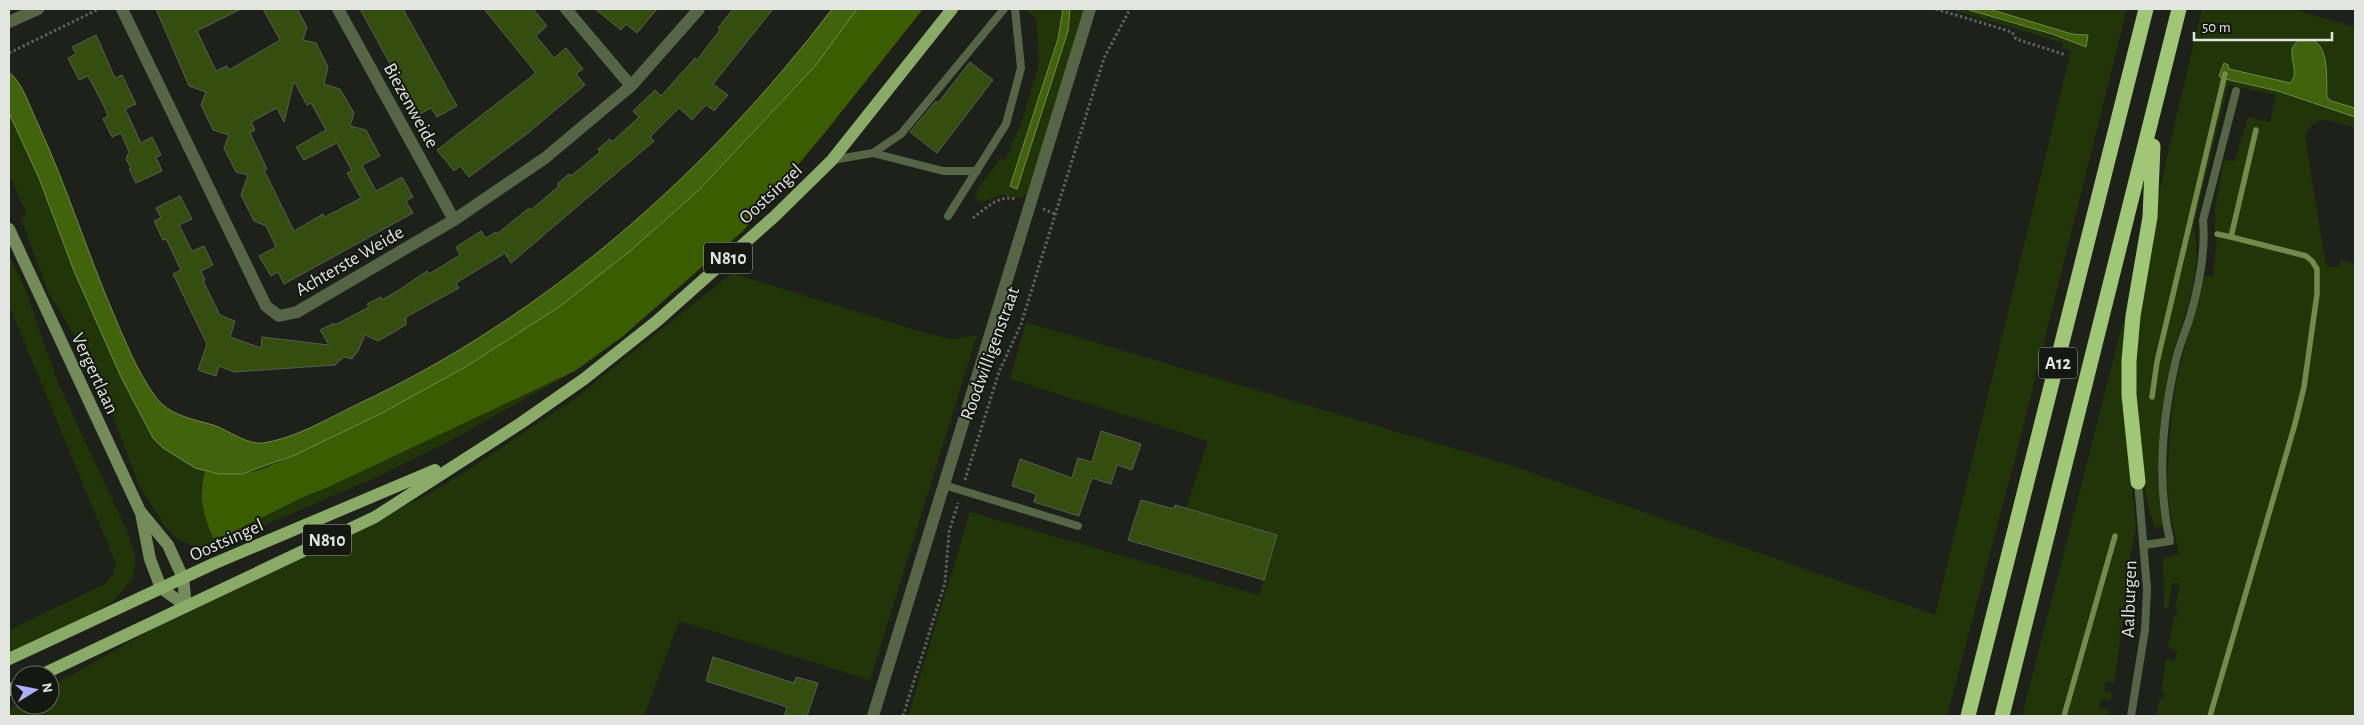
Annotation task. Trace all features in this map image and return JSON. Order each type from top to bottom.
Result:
[{"type":"highway","name":"A12","points":[[1968,716],[2146,9]]},
{"type":"highway","name":"A12","points":[[2002,716],[2180,9]]},
{"type":"highway","name":"A12","points":[[2138,482],[2129,395],[2129,361],[2133,316],[2150,217],[2154,117]]},
{"type":"main road","name":"Oostsingel","points":[[60,666],[375,517],[537,412],[584,379],[650,327],[775,216],[832,160],[952,9]]},
{"type":"main road","name":"Oostsingel","points":[[9,660],[183,578],[382,491],[461,460]]},
{"type":"street","points":[[9,22],[38,9]]},
{"type":"street","name":"Achterste Weide","points":[[122,9],[266,306],[279,316],[298,312],[454,220],[545,158],[632,86],[699,9]]},
{"type":"street","name":"Biezenweide","points":[[338,9],[454,220]]},
{"type":"street","points":[[566,9],[632,86]]},
{"type":"street","name":"Roodwilligenstraat","points":[[873,716],[1090,9]]},
{"type":"street","name":"Vergertlaan","points":[[9,229],[140,510],[168,545],[183,578],[186,606]]},
{"type":"street","name":"Vergertlaan","points":[[9,238],[18,251]]},
{"type":"street","name":"Vergertlaan","points":[[140,510],[150,560],[161,588]]},
{"type":"street","points":[[161,588],[186,606]]},
{"type":"lane","points":[[873,153],[901,134],[1004,9]]},
{"type":"lane","points":[[948,216],[1006,124],[1021,68],[1015,9]]},
{"type":"lane","points":[[2145,545],[2170,541],[2166,522],[2162,468],[2170,390],[2175,362],[2198,287],[2205,241],[2203,220],[2236,91]]},
{"type":"lane","points":[[832,160],[873,153],[943,171],[977,171]]},
{"type":"lane","name":"Aalburgen","points":[[2131,716],[2145,630],[2148,589],[2138,482]]},
{"type":"lane","points":[[944,485],[1078,526]]},
{"type":"path","points":[[9,53],[99,9]]},
{"type":"path","name":"Roodwilligenstraat","points":[[903,716],[945,583],[948,532],[999,372],[1021,324],[1104,58],[1130,9]]},
{"type":"path","points":[[1936,9],[2012,32],[2016,39],[2066,55]]},
{"type":"shaded area","points":[[832,9],[857,9],[816,65],[698,191],[630,251],[559,307],[467,366],[384,412],[295,455],[242,474],[219,474],[195,468],[163,448],[153,438],[121,377],[74,271],[39,178],[9,113],[9,72],[26,96],[123,336],[137,367],[155,396],[174,412],[219,427],[251,442],[263,443],[288,437],[312,427],[427,368],[494,328],[558,284],[619,235],[677,183],[732,128]]},
{"type":"shaded area","points":[[857,9],[923,9],[827,130],[743,231],[622,337],[575,371],[333,485],[301,498],[227,535],[213,538],[202,497],[205,471],[219,474],[242,474],[262,469],[384,412],[630,251],[698,191],[816,65]]},
{"type":"shaded area","points":[[1025,9],[1085,9],[1027,194],[1021,198],[1002,195],[982,202],[975,195],[977,190],[1001,158],[1004,160],[1012,149],[1010,147],[1021,124],[1039,64],[1036,19]]},
{"type":"shaded area","points":[[1063,9],[1070,9],[1068,31],[1017,189],[1010,186],[1058,39]]},
{"type":"shaded area","points":[[1950,9],[1983,13],[2001,18],[2086,47],[2088,35],[2072,34],[1989,9],[2127,9],[2016,455],[1947,716],[908,716],[970,512],[1259,595],[1277,535],[1186,508],[1208,441],[1010,379],[1026,322],[1513,466],[1935,615],[2071,50],[2062,48],[2063,43]]},
{"type":"shaded area","points":[[1966,9],[1989,9],[2072,34],[2088,35],[2086,47],[2052,34]]},
{"type":"shaded area","points":[[2202,9],[2293,9],[2355,27],[2355,108],[2330,101],[2327,97],[2290,83],[2229,69],[2224,64],[2221,79],[2278,91],[2355,117],[2355,128],[2332,121],[2320,121],[2314,123],[2305,137],[2326,266],[2339,267],[2341,260],[2355,264],[2355,716],[2156,716],[2159,699],[2163,699],[2164,692],[2161,691],[2166,659],[2175,661],[2177,650],[2168,648],[2174,617],[2177,617],[2178,610],[2175,609],[2180,583],[2172,583],[2168,609],[2164,608],[2163,558],[2179,554],[2169,508],[2167,478],[2172,408],[2178,373],[2204,276],[2213,277],[2217,234],[2215,233],[2215,207],[2224,160],[2235,161],[2248,117],[2270,122],[2276,95],[2228,85],[2193,228],[2196,246],[2194,282],[2174,350],[2166,388],[2161,427],[2159,467],[2163,526],[2155,528],[2146,493],[2141,458],[2136,390],[2137,332],[2144,278],[2158,200]]},
{"type":"shaded area","points":[[2300,40],[2311,40],[2318,44],[2322,50],[2326,65],[2327,97],[2331,101],[2355,108],[2355,117],[2278,91],[2219,76],[2224,63],[2228,65],[2229,69],[2290,83],[2294,73],[2292,49]]},
{"type":"shaded area","points":[[9,113],[39,178],[74,271],[121,377],[153,438],[163,448],[195,468],[205,471],[200,489],[213,538],[227,535],[301,498],[333,485],[575,371],[448,442],[377,477],[231,540],[229,538],[208,546],[194,546],[179,540],[165,527],[138,483],[110,408],[86,355],[48,292],[21,218],[27,215],[9,174]]},
{"type":"shaded area","points":[[9,255],[24,286],[59,385],[125,527],[135,555],[135,568],[131,581],[112,602],[86,617],[9,653],[9,630],[105,584],[113,574],[116,564],[9,305]]},
{"type":"shaded area","points":[[732,273],[929,334],[954,339],[977,335],[870,680],[679,621],[644,716],[9,716],[10,709],[10,715],[60,715],[60,681],[158,626],[372,524],[446,484],[573,400]]},
{"type":"shaded area","points":[[2125,314],[2123,403],[2136,528],[2128,568],[2128,620],[2123,620],[2114,683],[2106,681],[2104,691],[2112,692],[2110,701],[2101,699],[2099,708],[2109,710],[2108,716],[2022,716]]},
{"type":"building","points":[[156,9],[241,9],[197,31],[216,71],[227,66],[229,70],[280,40],[263,9],[297,9],[307,27],[303,40],[316,43],[328,67],[324,84],[340,89],[354,113],[350,126],[366,130],[380,156],[362,165],[376,191],[402,177],[413,197],[406,201],[413,213],[284,284],[278,272],[271,276],[259,256],[276,247],[266,226],[254,221],[241,195],[248,175],[236,172],[224,148],[229,135],[213,130],[201,105],[206,92],[189,86]],"holes":[[[294,81],[307,105],[311,103],[326,130],[296,147],[304,160],[337,143],[352,171],[347,173],[361,198],[325,217],[323,214],[294,231],[264,170],[267,169],[250,133],[255,130],[251,122],[277,108],[284,122]]]},
{"type":"building","points":[[360,9],[403,9],[457,106],[437,117],[431,108],[418,115]]},
{"type":"building","points":[[484,9],[533,9],[547,26],[536,36],[554,58],[566,48],[583,69],[576,74],[585,85],[528,133],[469,177],[460,166],[454,171],[437,150],[536,73]]},
{"type":"building","points":[[595,9],[657,9],[637,33],[626,24],[621,30]]},
{"type":"building","points":[[733,9],[773,9],[713,84],[728,95],[714,111],[706,105],[692,120],[679,108],[650,137],[654,141],[511,263],[505,253],[456,283],[459,288],[406,317],[406,325],[378,341],[365,335],[352,359],[344,357],[335,365],[234,372],[219,366],[216,376],[198,370],[207,344],[173,274],[181,270],[166,239],[163,240],[154,221],[161,218],[156,208],[180,196],[192,219],[179,225],[192,251],[204,246],[213,265],[201,271],[205,280],[203,281],[220,315],[235,321],[230,337],[261,348],[262,337],[329,345],[320,330],[334,323],[335,325],[369,307],[367,304],[381,297],[382,300],[427,271],[429,274],[460,255],[456,247],[481,231],[486,238],[496,232],[497,234],[529,208],[531,210],[559,186],[557,184],[569,174],[571,176],[600,152],[598,149],[610,139],[612,142],[639,117],[633,111],[655,90],[661,96],[695,58],[697,60]]},
{"type":"building","points":[[96,35],[115,78],[122,75],[136,104],[125,109],[141,143],[152,137],[161,155],[156,157],[162,171],[136,183],[126,159],[129,152],[121,133],[112,137],[103,119],[108,116],[88,76],[79,80],[68,58],[76,54],[72,47]]},
{"type":"building","points":[[970,62],[993,80],[937,153],[910,132],[936,101],[938,103]]},
{"type":"building","points":[[1101,431],[1141,444],[1132,470],[1117,465],[1111,484],[1092,478],[1079,516],[1034,502],[1036,494],[1012,486],[1020,459],[1072,478],[1078,458],[1092,462]]},
{"type":"building","points":[[1141,500],[1170,508],[1175,508],[1175,505],[1277,535],[1264,580],[1128,540]]},
{"type":"building","points":[[713,657],[794,683],[796,677],[818,683],[807,716],[784,716],[787,707],[706,681]]},
{"type":"waterway","points":[[2152,397],[2157,362],[2225,74]]},
{"type":"waterway","points":[[2217,234],[2231,237],[2256,130]]},
{"type":"waterway","points":[[2210,716],[2295,424],[2304,387],[2317,294],[2317,269],[2306,256],[2231,237]]},
{"type":"waterway","points":[[2064,716],[2115,536]]}]
